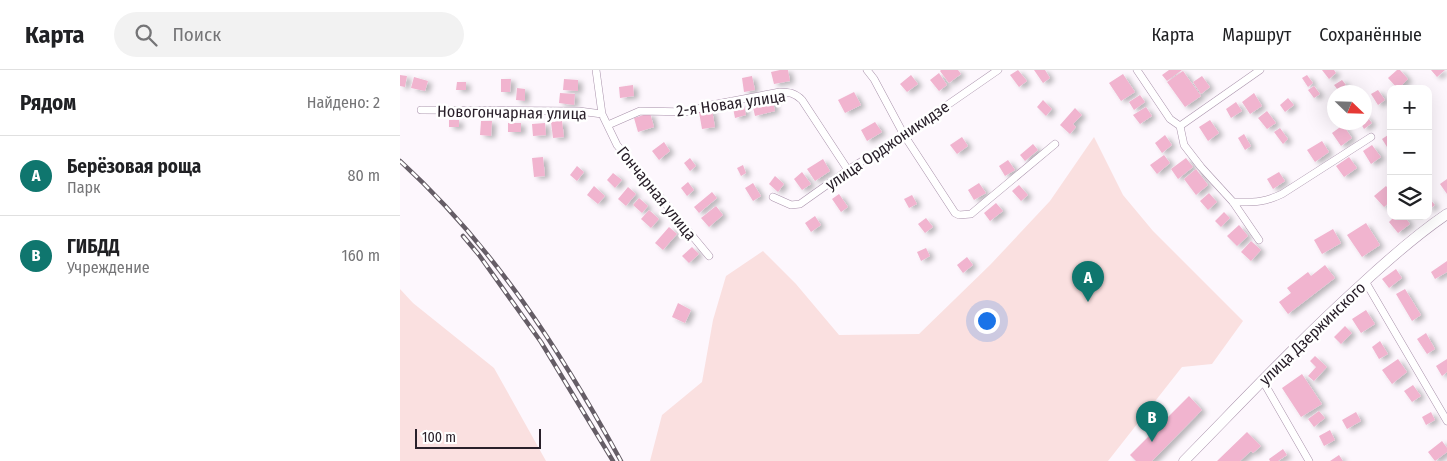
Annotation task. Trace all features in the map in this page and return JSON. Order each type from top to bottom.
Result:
[{"type":"main road","name":"улица Дзержинского","points":[[1184,461],[1321,322],[1426,228],[1447,214]]},
{"type":"street","name":"Гончарная улица","points":[[596,70],[602,114],[617,145],[709,256]]},
{"type":"street","points":[[867,70],[874,79],[904,135],[955,213],[959,216],[971,214],[1054,144]]},
{"type":"street","name":"улица Орджоникидзе","points":[[773,197],[791,205],[800,204],[998,70]]},
{"type":"street","points":[[1137,70],[1170,118],[1180,126],[1184,145],[1233,202],[1259,240]]},
{"type":"street","points":[[1180,126],[1260,70]]},
{"type":"street","name":"2-я Новая улица","points":[[608,125],[640,111],[689,112],[706,106],[788,92],[802,100],[848,170]]},
{"type":"street","name":"Новогончарная улица","points":[[421,110],[602,114]]},
{"type":"street","points":[[1233,202],[1267,201],[1282,194],[1371,136]]},
{"type":"street","points":[[1365,281],[1447,421]]},
{"type":"street","points":[[1263,381],[1309,461]]},
{"type":"shaded area","points":[[1094,137],[1123,195],[1153,231],[1243,321],[1212,364],[1182,367],[1108,461],[650,461],[662,415],[702,382],[713,320],[726,276],[763,251],[796,284],[839,335],[919,334],[991,264],[1050,201]]},
{"type":"shaded area","points":[[400,289],[413,303],[494,368],[546,461],[400,461]]},
{"type":"building","points":[[788,70],[790,81],[774,84],[771,72]]},
{"type":"building","points":[[941,70],[958,70],[961,74],[949,83]]},
{"type":"building","points":[[1018,70],[1027,81],[1019,87],[1010,75]]},
{"type":"building","points":[[1034,70],[1045,70],[1050,78],[1043,83]]},
{"type":"building","points":[[1169,70],[1182,70],[1167,81],[1162,75]]},
{"type":"building","points":[[1322,70],[1334,70],[1336,73],[1329,79]]},
{"type":"building","points":[[1397,70],[1400,70],[1408,79],[1402,85],[1394,85],[1388,78]]},
{"type":"building","points":[[1431,70],[1445,70],[1437,77]]},
{"type":"building","points":[[1183,71],[1201,96],[1185,107],[1167,82]]},
{"type":"building","points":[[939,73],[947,85],[939,91],[930,80]]},
{"type":"building","points":[[1123,74],[1135,92],[1121,101],[1109,83]]},
{"type":"building","points":[[400,75],[407,76],[405,87],[400,86]]},
{"type":"building","points":[[911,75],[918,84],[907,92],[900,84]]},
{"type":"building","points":[[1307,75],[1313,83],[1308,87],[1302,78]]},
{"type":"building","points":[[752,76],[755,90],[744,92],[742,78]]},
{"type":"building","points":[[1202,76],[1210,87],[1201,94],[1193,82]]},
{"type":"building","points":[[414,77],[428,81],[425,91],[411,88]]},
{"type":"building","points":[[501,79],[511,79],[510,92],[501,92]]},
{"type":"building","points":[[564,79],[578,80],[578,91],[563,90]]},
{"type":"building","points":[[1342,80],[1346,85],[1334,85]]},
{"type":"building","points":[[457,82],[466,82],[466,90],[456,90]]},
{"type":"building","points":[[633,85],[634,96],[620,98],[619,87]]},
{"type":"building","points":[[1314,86],[1320,94],[1314,98],[1308,90]]},
{"type":"building","points":[[517,88],[525,89],[525,101],[516,100]]},
{"type":"building","points":[[1378,90],[1385,100],[1378,105],[1372,93]]},
{"type":"building","points":[[854,92],[861,105],[845,113],[838,100]]},
{"type":"building","points":[[560,93],[575,94],[574,105],[559,103]]},
{"type":"building","points":[[1254,93],[1262,106],[1250,114],[1242,102]]},
{"type":"building","points":[[1140,95],[1145,102],[1134,110],[1129,102]]},
{"type":"building","points":[[772,98],[775,111],[755,116],[752,103]]},
{"type":"building","points":[[1288,98],[1294,105],[1285,112],[1280,105]]},
{"type":"building","points":[[1043,100],[1052,109],[1046,116],[1037,107]]},
{"type":"building","points":[[1236,102],[1242,111],[1231,118],[1226,109]]},
{"type":"building","points":[[744,106],[746,115],[735,118],[733,108]]},
{"type":"building","points":[[1146,107],[1152,116],[1140,124],[1133,115]]},
{"type":"building","points":[[1075,108],[1082,115],[1073,124],[1076,127],[1070,134],[1060,125]]},
{"type":"building","points":[[712,110],[715,127],[702,129],[699,112]]},
{"type":"building","points":[[1267,111],[1276,123],[1267,129],[1258,118]]},
{"type":"building","points":[[650,113],[654,127],[638,132],[634,118]]},
{"type":"building","points":[[449,120],[459,120],[459,127],[449,127]]},
{"type":"building","points":[[1210,120],[1219,133],[1208,141],[1199,127]]},
{"type":"building","points":[[481,121],[492,121],[491,136],[480,135]]},
{"type":"building","points":[[562,121],[564,137],[553,138],[551,122]]},
{"type":"building","points":[[875,122],[882,132],[867,141],[861,130]]},
{"type":"building","points":[[508,123],[521,123],[521,132],[508,132]]},
{"type":"building","points":[[545,123],[546,135],[533,136],[532,124]]},
{"type":"building","points":[[1280,128],[1288,139],[1283,144],[1274,132]]},
{"type":"building","points":[[1336,130],[1346,130],[1352,138],[1341,146],[1332,133]]},
{"type":"building","points":[[1244,134],[1251,146],[1245,150],[1238,138]]},
{"type":"building","points":[[1165,135],[1172,145],[1162,153],[1155,143]]},
{"type":"building","points":[[1387,136],[1387,147],[1382,139]]},
{"type":"building","points":[[962,137],[968,146],[957,154],[950,145]]},
{"type":"building","points":[[1322,141],[1329,152],[1315,162],[1307,150]]},
{"type":"building","points":[[664,142],[670,151],[659,160],[652,151]]},
{"type":"building","points":[[1033,144],[1038,150],[1025,161],[1020,155]]},
{"type":"building","points":[[1372,145],[1381,157],[1371,164],[1363,151]]},
{"type":"building","points":[[1164,155],[1170,163],[1157,174],[1150,165]]},
{"type":"building","points":[[543,157],[545,176],[534,177],[532,158]]},
{"type":"building","points":[[1349,157],[1357,168],[1344,177],[1336,166]]},
{"type":"building","points":[[690,158],[696,166],[690,171],[684,163]]},
{"type":"building","points":[[1186,158],[1193,167],[1178,179],[1171,169]]},
{"type":"building","points":[[823,159],[830,171],[815,181],[807,169]]},
{"type":"building","points":[[1008,160],[1015,170],[1005,176],[999,166]]},
{"type":"building","points":[[743,165],[746,173],[741,176],[737,168]]},
{"type":"building","points":[[577,166],[584,172],[577,181],[570,175]]},
{"type":"building","points":[[1196,169],[1208,185],[1196,195],[1184,179]]},
{"type":"building","points":[[802,172],[811,184],[802,190],[794,179]]},
{"type":"building","points":[[1279,172],[1285,181],[1273,189],[1267,179]]},
{"type":"building","points":[[613,173],[622,180],[615,188],[607,180]]},
{"type":"building","points":[[775,176],[784,184],[778,192],[769,184]]},
{"type":"building","points":[[1447,179],[1447,194],[1440,184]]},
{"type":"building","points":[[688,182],[694,190],[687,196],[681,188]]},
{"type":"building","points":[[753,183],[761,196],[753,201],[745,188]]},
{"type":"building","points":[[979,183],[986,193],[974,200],[968,190]]},
{"type":"building","points":[[1019,185],[1028,195],[1021,201],[1012,191]]},
{"type":"building","points":[[594,186],[605,196],[598,204],[587,195]]},
{"type":"building","points":[[1386,186],[1387,187],[1387,204],[1384,207],[1374,196]]},
{"type":"building","points":[[628,187],[636,194],[626,206],[618,199]]},
{"type":"building","points":[[712,192],[717,198],[699,213],[694,207]]},
{"type":"building","points":[[1209,193],[1217,202],[1208,210],[1200,201]]},
{"type":"building","points":[[839,194],[848,207],[841,212],[832,199]]},
{"type":"building","points":[[912,195],[917,204],[909,208],[904,199]]},
{"type":"building","points":[[639,198],[648,206],[642,213],[633,205]]},
{"type":"building","points":[[996,203],[1003,211],[990,221],[984,213]]},
{"type":"building","points":[[716,206],[723,215],[709,227],[701,218]]},
{"type":"building","points":[[649,210],[659,219],[651,228],[641,219]]},
{"type":"building","points":[[1224,212],[1230,218],[1221,227],[1215,221]]},
{"type":"building","points":[[815,216],[821,225],[811,232],[805,223]]},
{"type":"building","points":[[926,218],[933,227],[925,233],[918,224]]},
{"type":"building","points":[[1391,220],[1407,220],[1410,224],[1398,233],[1389,222]]},
{"type":"building","points":[[1366,223],[1380,245],[1362,257],[1347,235]]},
{"type":"building","points":[[1239,225],[1248,236],[1237,246],[1227,236]]},
{"type":"building","points":[[669,227],[677,234],[663,250],[655,243]]},
{"type":"building","points":[[1333,229],[1341,243],[1322,254],[1314,240]]},
{"type":"building","points":[[1251,241],[1261,250],[1251,261],[1241,252]]},
{"type":"building","points":[[692,247],[699,254],[689,263],[682,256]]},
{"type":"building","points":[[926,248],[930,256],[921,261],[917,252]]},
{"type":"building","points":[[967,257],[973,265],[963,273],[957,265]]},
{"type":"building","points":[[1447,261],[1447,272],[1435,279],[1431,272]]},
{"type":"building","points":[[1325,265],[1335,278],[1288,314],[1279,302],[1291,293],[1287,288],[1308,272],[1311,276]]},
{"type":"building","points":[[1396,269],[1402,278],[1389,288],[1382,279]]},
{"type":"building","points":[[1405,289],[1421,315],[1412,321],[1396,294]]},
{"type":"building","points":[[678,303],[691,310],[685,323],[672,317]]},
{"type":"building","points":[[1366,310],[1375,324],[1361,333],[1352,319]]},
{"type":"building","points":[[1345,326],[1352,333],[1341,344],[1334,337]]},
{"type":"building","points":[[1426,333],[1435,349],[1427,354],[1417,339]]},
{"type":"building","points":[[1380,341],[1388,354],[1379,359],[1372,347]]},
{"type":"building","points":[[1315,356],[1327,367],[1314,381],[1308,376],[1316,367],[1310,361]]},
{"type":"building","points":[[1398,359],[1407,372],[1392,384],[1382,370]]},
{"type":"building","points":[[1447,359],[1447,372],[1442,376],[1436,366]]},
{"type":"building","points":[[1302,374],[1322,404],[1301,417],[1282,388]]},
{"type":"building","points":[[1413,385],[1421,396],[1412,402],[1404,391]]},
{"type":"building","points":[[1189,396],[1202,410],[1152,461],[1136,461],[1130,455]]},
{"type":"building","points":[[1319,411],[1325,418],[1314,427],[1308,419]]},
{"type":"building","points":[[1356,412],[1361,421],[1347,429],[1342,420]]},
{"type":"building","points":[[1431,412],[1435,420],[1426,425],[1422,417]]},
{"type":"building","points":[[1330,430],[1335,440],[1324,446],[1319,436]]},
{"type":"building","points":[[1247,432],[1261,446],[1253,453],[1251,451],[1240,461],[1217,461]]},
{"type":"building","points":[[1442,441],[1447,448],[1447,452],[1435,461],[1428,452]]},
{"type":"building","points":[[1283,449],[1287,455],[1278,461],[1270,461],[1269,459]]},
{"type":"building","points":[[1339,455],[1343,461],[1330,461]]},
{"type":"railway","points":[[400,161],[466,229],[523,302],[574,379],[621,461]]},
{"type":"railway","points":[[463,236],[479,255],[541,342],[613,461]]},
{"type":"place","name":"Берёзовая роща","points":[[1088,302]]},
{"type":"place","name":"ГИБДД","points":[[1152,442]]}]
